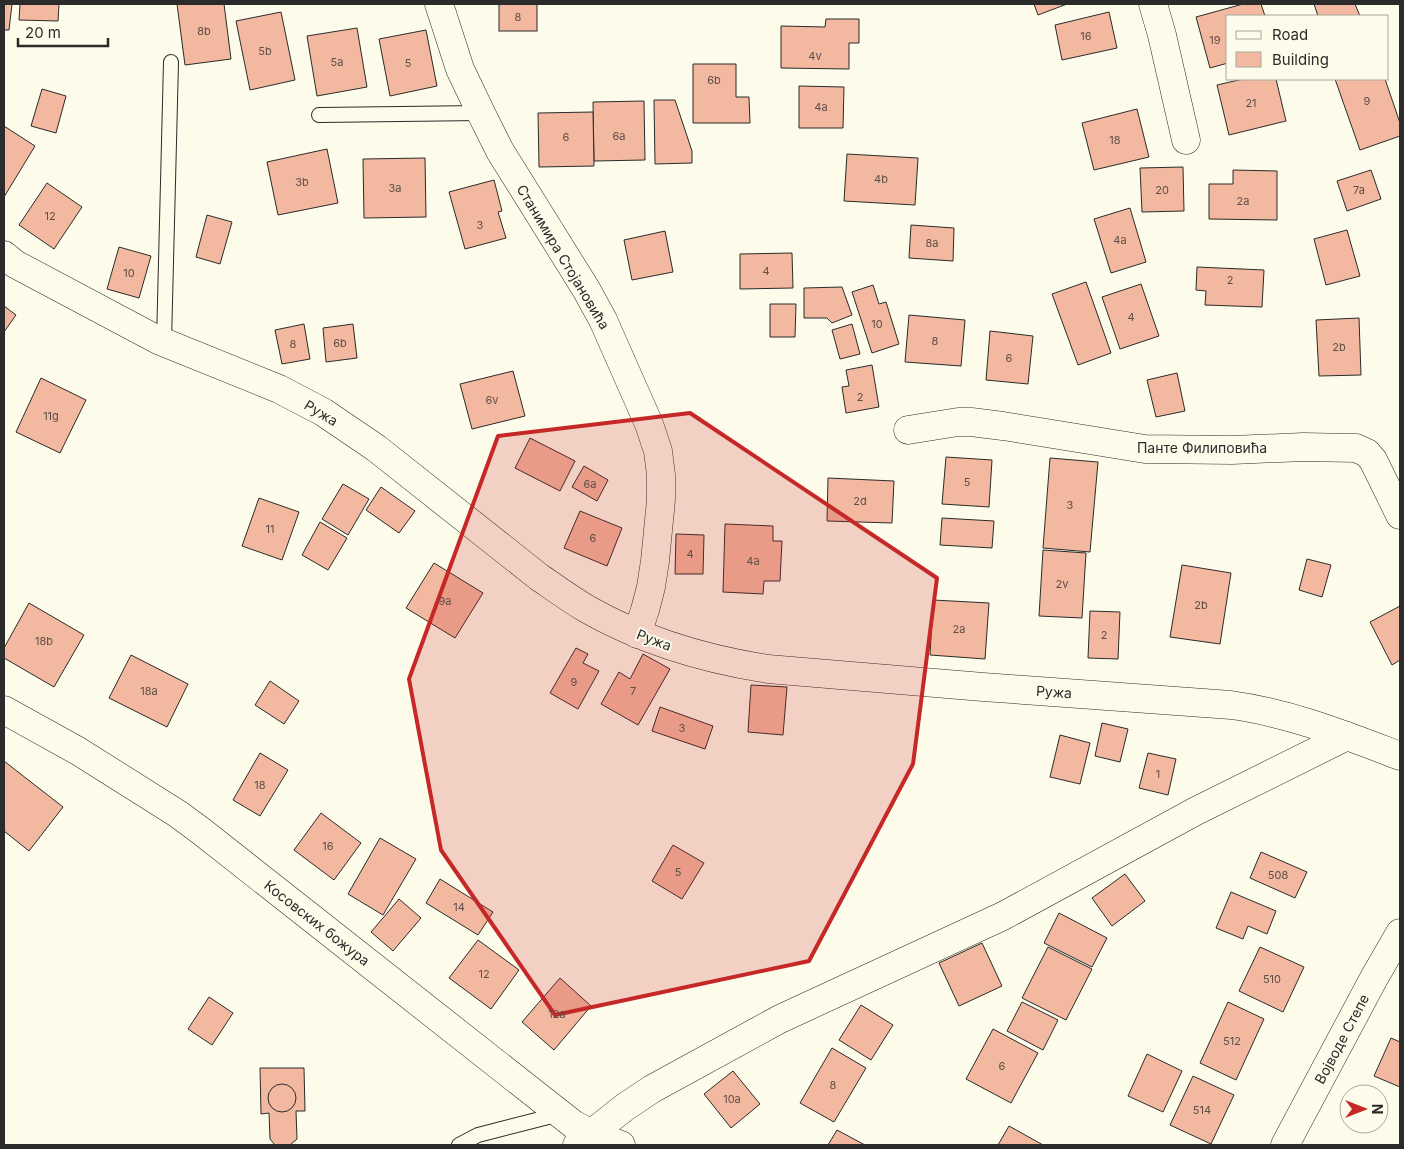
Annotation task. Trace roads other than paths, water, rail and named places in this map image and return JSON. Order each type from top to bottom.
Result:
[{"type":"street","name":"Станимира Стојановића","points":[[439,4],[460,69],[481,113],[500,151],[586,289],[603,320],[643,408],[658,451],[661,475],[661,500],[655,561],[651,587],[636,634]]},
{"type":"street","points":[[1153,4],[1186,140]]},
{"type":"street","name":"Ружа","points":[[4,255],[14,264],[164,342],[279,389],[322,412],[376,448],[539,577],[587,609],[636,634],[711,659],[759,668],[984,687],[1230,704],[1284,715],[1400,756]]},
{"type":"street","name":"Панте Филиповића","points":[[908,430],[958,422],[972,422],[1145,449],[1356,448],[1367,453],[1373,460],[1400,515]]},
{"type":"street","name":"Косовских божура","points":[[4,710],[78,751],[178,814],[201,831],[573,1124],[584,1139],[621,1145]]},
{"type":"street","points":[[584,1139],[624,1107],[652,1089],[780,1019],[1003,916],[1196,811],[1347,736]]},
{"type":"street","name":"Војводе Степе","points":[[1285,1145],[1400,933]]},
{"type":"lane","points":[[164,342],[171,62]]},
{"type":"lane","points":[[319,115],[481,113]]},
{"type":"lane","points":[[459,1145],[478,1135],[560,1114]]}]
